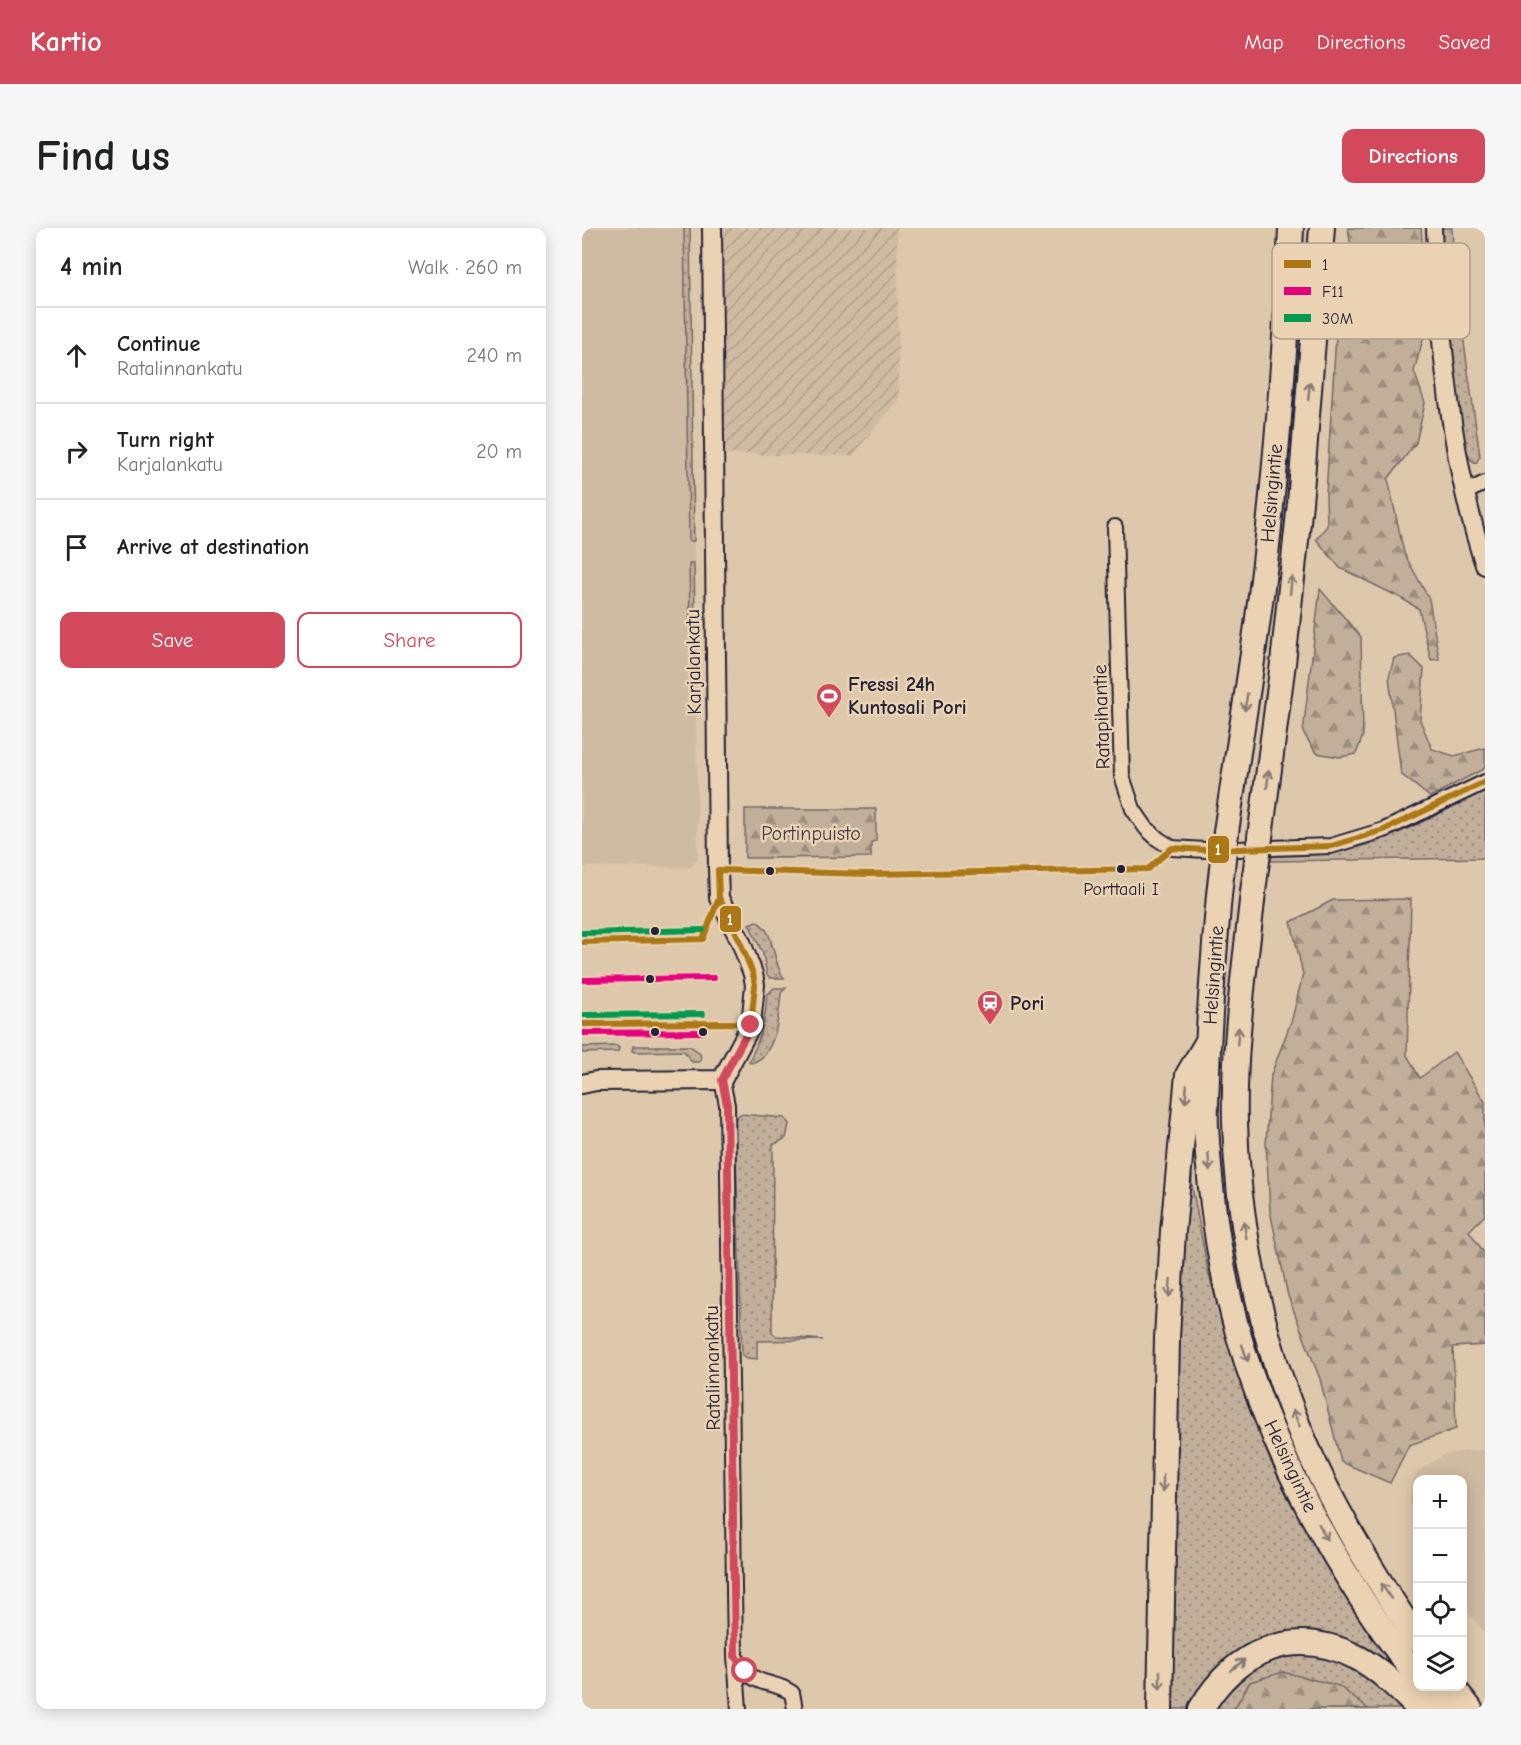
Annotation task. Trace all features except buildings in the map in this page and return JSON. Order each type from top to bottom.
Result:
[{"type":"highway","name":"Helsingintie","points":[[1290,243],[1291,228]]},
{"type":"highway","name":"Helsingintie","points":[[1321,243],[1322,228]]},
{"type":"highway","name":"Helsingintie","points":[[1284,339],[1271,507],[1255,644],[1218,895],[1208,1041],[1206,1125],[1213,1203],[1223,1269],[1238,1333],[1262,1404],[1294,1479],[1329,1544],[1377,1622],[1413,1671]]},
{"type":"highway","name":"Helsingintie","points":[[1313,339],[1300,503],[1283,663],[1253,892],[1238,1042],[1235,1121],[1239,1195],[1250,1259],[1266,1327],[1287,1397],[1318,1470],[1352,1537],[1416,1637]]},
{"type":"highway","points":[[1160,1709],[1167,1338],[1173,1231],[1188,1075],[1208,1041]]},
{"type":"highway","points":[[1200,1709],[1210,1693],[1227,1674],[1245,1659],[1270,1648],[1295,1642],[1337,1648],[1358,1658],[1419,1709]]},
{"type":"highway","points":[[1429,1691],[1444,1709]]},
{"type":"highway","points":[[1456,1691],[1470,1709]]},
{"type":"street","name":"Karjalankatu","points":[[712,228],[719,898],[741,942],[755,985],[751,1025],[722,1080]]},
{"type":"street","points":[[1434,228],[1435,243]]},
{"type":"street","points":[[1441,339],[1453,433],[1485,565]]},
{"type":"street","points":[[1466,492],[1485,483]]},
{"type":"street","name":"Ratapihantie","points":[[1115,527],[1122,776],[1133,809],[1146,828],[1158,839],[1172,848],[1206,850],[1331,846],[1384,830],[1485,782]]},
{"type":"street","points":[[587,1081],[722,1080]]},
{"type":"street","name":"Ratalinnankatu","points":[[722,1080],[727,1105],[735,1656],[739,1709]]},
{"type":"street","points":[[735,1656],[745,1671],[754,1679],[781,1685],[792,1693],[795,1709]]},
{"type":"shaded area","points":[[582,228],[690,228],[698,859],[691,867],[582,867]]},
{"type":"shaded area","points":[[719,228],[897,228],[899,399],[852,456],[721,454]]},
{"type":"shaded area","points":[[1485,1450],[1485,1634],[1467,1610],[1467,1475],[1416,1475],[1418,1471],[1446,1454]]},
{"type":"shaded area","points":[[1413,1479],[1413,1514],[1410,1502]]},
{"type":"green space","points":[[684,228],[690,228],[694,541],[689,541]]},
{"type":"green space","points":[[1348,228],[1421,228],[1422,243],[1350,243]]},
{"type":"green space","points":[[1442,228],[1452,228],[1453,243],[1442,243]]},
{"type":"green space","points":[[1336,339],[1423,339],[1414,371],[1425,403],[1416,443],[1388,479],[1404,553],[1429,599],[1439,659],[1431,660],[1419,609],[1340,568],[1316,539],[1327,526],[1326,494]]},
{"type":"green space","points":[[1450,339],[1463,339],[1480,456],[1476,463],[1471,460],[1465,448],[1459,422]]},
{"type":"green space","points":[[689,563],[694,563],[696,664],[691,664]]},
{"type":"green space","points":[[1320,589],[1361,637],[1363,735],[1356,754],[1340,757],[1316,753],[1303,732]]},
{"type":"green space","points":[[1410,655],[1424,669],[1420,720],[1432,749],[1454,756],[1485,748],[1485,768],[1430,797],[1401,774],[1389,677],[1394,658]]},
{"type":"green space","points":[[1485,791],[1485,858],[1271,861],[1272,856],[1332,853],[1372,843],[1410,828]]},
{"type":"green space","name":"Portinpuisto","points":[[745,809],[876,809],[876,841],[871,842],[871,857],[745,858]]},
{"type":"green space","points":[[1411,899],[1407,1055],[1420,1078],[1454,1052],[1485,1102],[1485,1215],[1469,1231],[1485,1254],[1485,1345],[1453,1347],[1456,1429],[1409,1445],[1390,1483],[1341,1462],[1320,1379],[1288,1296],[1270,1211],[1266,1143],[1271,1075],[1292,1019],[1303,974],[1291,922],[1333,900]]},
{"type":"green space","points":[[756,921],[763,926],[771,940],[777,964],[784,978],[770,978],[767,975],[763,954],[749,924]]},
{"type":"green space","points":[[774,988],[786,988],[781,993],[771,1045],[759,1060],[750,1063],[762,1029],[767,995]]},
{"type":"green space","points":[[617,1046],[618,1052],[582,1053],[582,1047]]},
{"type":"green space","points":[[633,1046],[690,1046],[700,1053],[701,1060],[692,1062],[684,1051],[635,1052],[632,1051]]},
{"type":"green space","points":[[740,1114],[785,1118],[789,1124],[786,1138],[773,1145],[772,1332],[776,1336],[823,1340],[757,1341],[757,1359],[742,1355],[735,1119]]},
{"type":"green space","points":[[1191,1140],[1192,1186],[1208,1271],[1234,1364],[1269,1458],[1317,1551],[1365,1625],[1413,1689],[1379,1659],[1242,1650],[1220,1665],[1201,1689],[1191,1709],[1172,1709],[1172,1432]]},
{"type":"green space","points":[[1302,1651],[1354,1666],[1379,1683],[1404,1709],[1211,1709],[1255,1662]]},
{"type":"green space","points":[[1283,1672],[1339,1686],[1368,1709],[1234,1709],[1250,1682]]},
{"type":"transit line","name":"1","points":[[582,1024],[734,1023],[751,1025],[755,985],[753,974],[731,920],[719,898],[718,870],[869,874],[1148,869],[1172,848],[1206,850],[1331,846],[1384,830],[1485,782]]},
{"type":"transit line","name":"1","points":[[582,942],[703,939],[719,898]]},
{"type":"transit line","name":"30M","points":[[582,933],[703,930]]},
{"type":"transit line","name":"F11","points":[[582,980],[714,978]]},
{"type":"transit line","name":"30M","points":[[582,1015],[703,1014]]},
{"type":"transit line","name":"F11","points":[[582,1033],[703,1032]]},
{"type":"place","name":"Fressi 24h Kuntosali Pori","points":[[829,719]]},
{"type":"place","name":"Porttaali I","points":[[1121,869]]},
{"type":"place","name":"Pori","points":[[990,1026]]},
{"type":"route","points":[[745,1671],[735,1656],[727,1105],[722,1080],[751,1025]]}]
